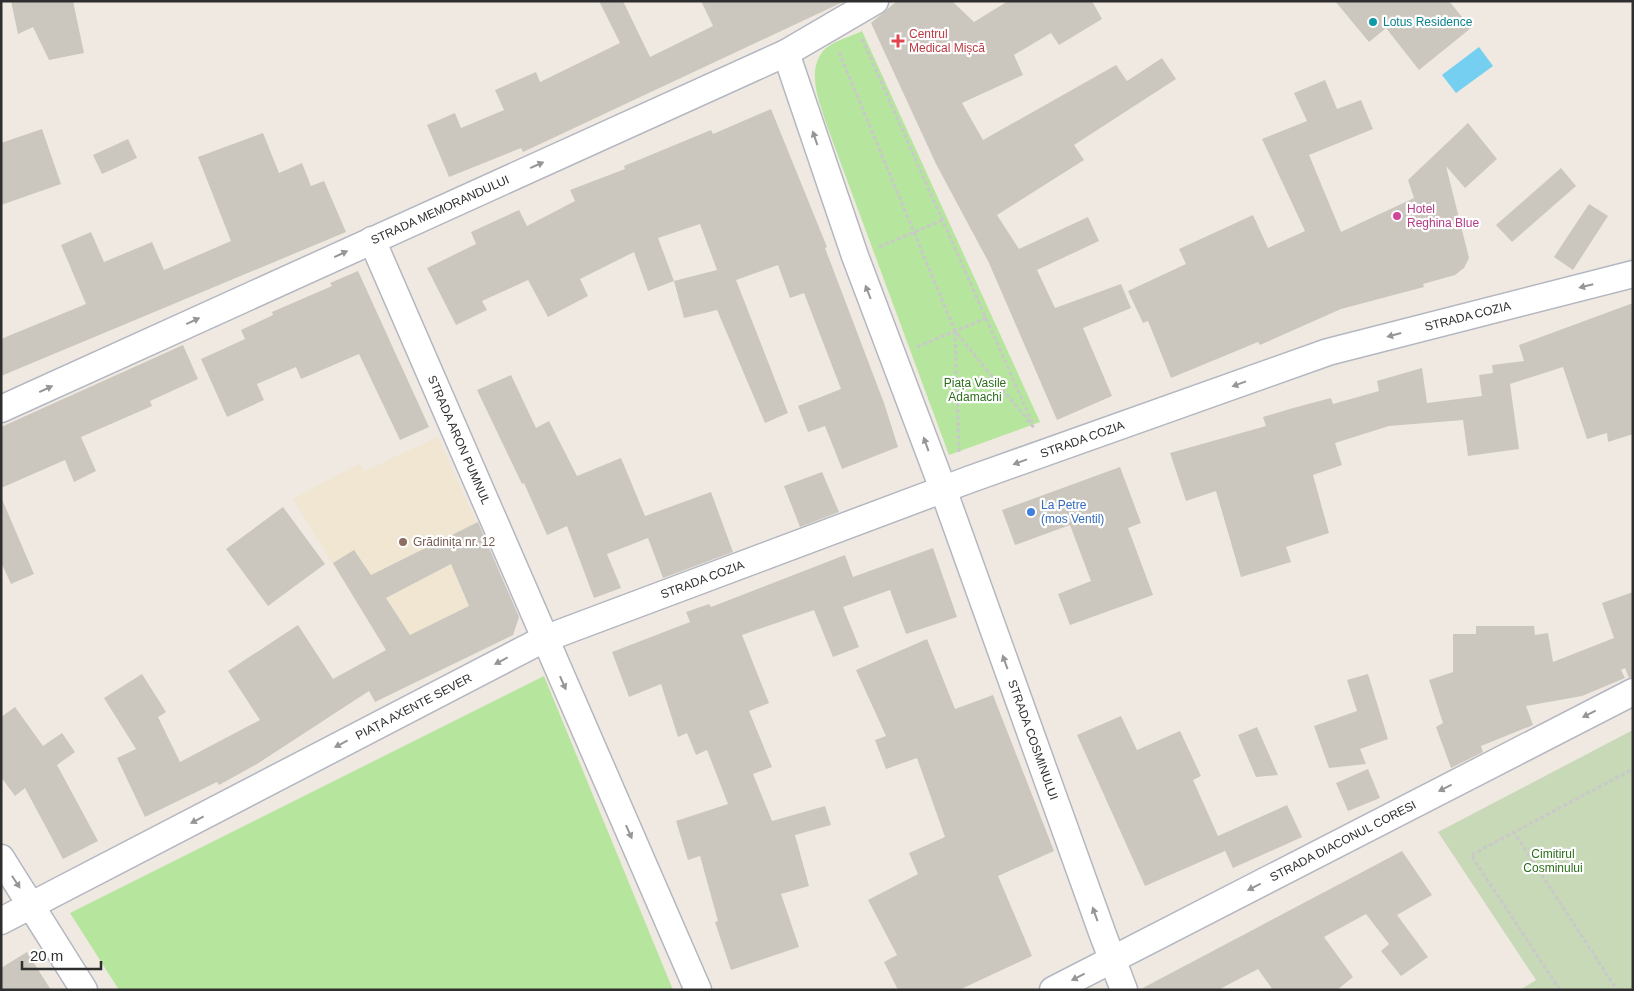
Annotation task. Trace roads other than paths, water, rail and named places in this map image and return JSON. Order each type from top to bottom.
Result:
[{"type":"street","name":"STRADA MEMORANDULUI","points":[[1,409],[786,53],[872,2]]},
{"type":"street","points":[[786,53],[855,256],[943,489]]},
{"type":"street","name":"STRADA ARON PUMNUL","points":[[372,240],[544,638]]},
{"type":"street","name":"STRADA COZIA","points":[[544,638],[943,489],[1328,352],[1633,274]]},
{"type":"street","name":"STRADA COSMINULUI","points":[[943,489],[1124,990]]},
{"type":"street","points":[[544,638],[698,990]]},
{"type":"street","name":"PIAȚA AXENTE SEVER","points":[[32,906],[544,638]]},
{"type":"street","name":"STRADA DIACONUL CORESI","points":[[1053,990],[1633,692]]},
{"type":"street","points":[[1,858],[84,990]]},
{"type":"street","points":[[1,921],[32,906]]},
{"type":"water","points":[[1479,47],[1493,66],[1456,93],[1442,75]]},
{"type":"place","name":"Lotus Residence","points":[[1373,22]]},
{"type":"place","name":"Centrul Medical Mișcă","points":[[898,41]]},
{"type":"place","name":"Hotel Reghina Blue","points":[[1397,216]]},
{"type":"place","name":"La Petre (mos Ventil)","points":[[1031,512]]},
{"type":"place","name":"Grădinița nr. 12","points":[[403,542]]},
{"type":"park label","name":"Piața Vasile Adamachi","points":[[975,390]]},
{"type":"park label","name":"Cimitirul Cosminului","points":[[1553,861]]}]
